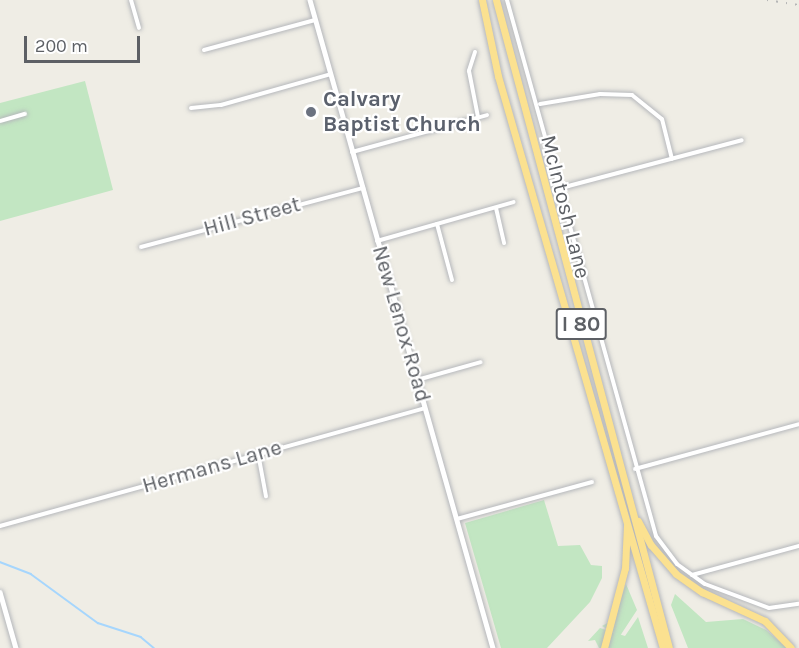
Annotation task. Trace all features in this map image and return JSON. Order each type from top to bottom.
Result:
[{"type":"highway","name":"I 80","points":[[482,0],[498,76],[663,648]]},
{"type":"highway","name":"I 80","points":[[496,0],[669,648]]},
{"type":"highway","points":[[628,498],[645,536],[676,574],[702,592],[765,621],[791,648]]},
{"type":"highway","points":[[604,648],[625,568],[627,519]]},
{"type":"street","points":[[131,0],[139,28]]},
{"type":"street","name":"New Lenox Road","points":[[310,0],[493,648]]},
{"type":"street","name":"McIntosh Lane","points":[[507,0],[540,104],[557,189],[635,469],[656,536],[692,576]]},
{"type":"street","points":[[204,50],[315,20]]},
{"type":"street","points":[[475,52],[469,71],[478,117]]},
{"type":"street","points":[[191,108],[221,105],[331,74]]},
{"type":"street","points":[[540,104],[600,94],[632,95],[662,119],[672,159]]},
{"type":"street","points":[[0,121],[25,114]]},
{"type":"street","points":[[352,152],[487,115]]},
{"type":"street","points":[[557,189],[742,140]]},
{"type":"street","name":"Hill Street","points":[[141,247],[363,188]]},
{"type":"street","points":[[377,241],[514,202]]},
{"type":"street","points":[[496,208],[504,243]]},
{"type":"street","points":[[437,224],[452,280]]},
{"type":"street","points":[[417,380],[481,362]]},
{"type":"street","name":"Hermans Lane","points":[[0,525],[425,408]]},
{"type":"street","points":[[635,469],[799,424]]},
{"type":"street","points":[[258,453],[266,496]]},
{"type":"street","points":[[457,519],[592,482]]},
{"type":"street","points":[[692,576],[799,546]]},
{"type":"street","points":[[692,576],[769,608],[799,604]]},
{"type":"street","points":[[0,592],[16,648]]},
{"type":"green space","points":[[85,81],[113,190],[0,221],[0,103]]},
{"type":"green space","points":[[544,500],[558,546],[580,545],[591,565],[602,566],[602,578],[590,602],[547,648],[501,648],[465,523]]},
{"type":"green space","points":[[626,584],[637,610],[620,636],[602,626],[613,620]]},
{"type":"green space","points":[[675,594],[706,622],[743,619],[766,630],[787,648],[688,648],[671,605]]},
{"type":"green space","points":[[638,617],[648,648],[599,648],[595,640],[588,641],[600,628],[625,636]]},
{"type":"waterway","points":[[0,562],[31,574],[98,623],[141,637],[154,648]]},
{"type":"railway","points":[[767,0],[799,5]]},
{"type":"place","name":"Calvary Baptist Church","points":[[311,112]]}]
